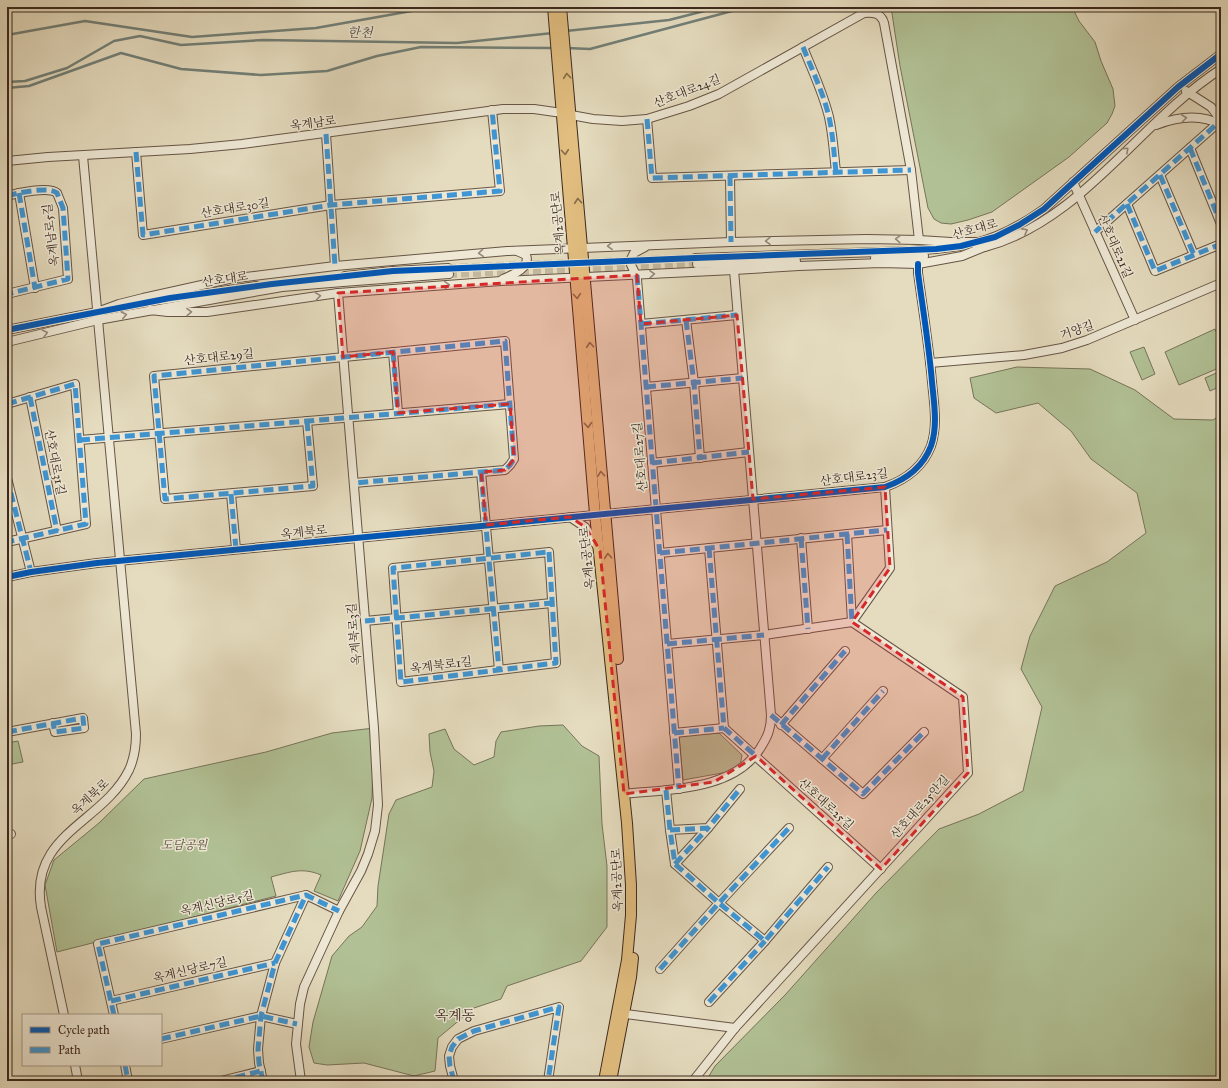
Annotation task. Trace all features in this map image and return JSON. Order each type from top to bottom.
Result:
[{"type":"main road","name":"옥계2공단로","points":[[553,7],[566,114],[600,514],[627,794]]},
{"type":"main road","name":"옥계2공단로","points":[[561,7],[566,114]]},
{"type":"main road","name":"옥계2공단로","points":[[600,514],[600,551],[637,880],[636,930],[631,977],[605,1080]]},
{"type":"street","name":"산호대로24길","points":[[566,114],[593,119],[622,121],[647,120],[719,94],[864,14],[873,12],[883,18],[911,170],[919,240]]},
{"type":"street","points":[[803,47],[817,81],[829,118],[836,172]]},
{"type":"street","name":"산호대로","points":[[1221,54],[1178,86],[1044,208],[1007,232],[979,242],[950,248],[696,261],[910,257],[952,253],[989,246],[1012,238],[1046,219],[1079,195],[1189,92],[1221,69]]},
{"type":"street","points":[[1178,86],[1211,107],[1220,123]]},
{"type":"street","name":"옥계남로","points":[[7,161],[197,148],[326,134],[492,110],[534,109],[566,114]]},
{"type":"street","name":"산호대로30길","points":[[136,152],[143,235],[331,205],[500,191],[492,110]]},
{"type":"street","points":[[1151,127],[1167,121],[1191,117],[1202,118],[1220,123]]},
{"type":"street","points":[[647,120],[652,178],[911,170]]},
{"type":"street","points":[[1095,232],[1220,123]]},
{"type":"street","points":[[326,134],[335,266]]},
{"type":"street","points":[[1190,148],[1221,224]]},
{"type":"street","points":[[83,156],[120,561]]},
{"type":"street","points":[[1160,175],[1194,255]]},
{"type":"street","points":[[730,176],[732,242]]},
{"type":"street","name":"산호대로21길","points":[[1073,182],[1135,320]]},
{"type":"street","name":"옥계남로5길","points":[[7,196],[19,193],[54,190],[59,197],[63,208],[68,279],[7,294]]},
{"type":"street","name":"옥계남로5길","points":[[19,193],[35,288]]},
{"type":"street","points":[[1127,204],[1155,271],[1221,244]]},
{"type":"street","points":[[98,316],[119,304],[229,279],[335,266],[578,247],[867,239],[979,242]]},
{"type":"street","name":"산호대로27길","points":[[648,246],[637,250],[630,259],[632,267],[637,275],[679,789]]},
{"type":"street","points":[[150,310],[186,313],[207,312],[338,293],[501,281],[799,266],[932,263],[962,256],[989,246]]},
{"type":"street","points":[[501,281],[521,269],[526,264],[526,256],[515,251]]},
{"type":"street","name":"산호대로23길","points":[[600,514],[885,487],[899,482],[910,475],[926,457],[934,435],[935,421],[930,363],[918,274],[918,264]]},
{"type":"street","points":[[627,794],[679,789],[714,782],[743,767],[756,756],[769,733],[771,715],[734,270]]},
{"type":"street","name":"산호대로","points":[[7,330],[98,316],[150,310],[282,288],[449,271],[386,272],[240,288],[170,298],[98,316],[7,342]]},
{"type":"street","name":"거양길","points":[[930,363],[1024,355],[1062,348],[1087,340],[1221,284]]},
{"type":"street","points":[[338,293],[358,537]]},
{"type":"street","points":[[641,324],[738,315]]},
{"type":"street","points":[[686,320],[694,383],[700,458]]},
{"type":"street","name":"산호대로29길","points":[[306,421],[312,486],[164,499],[154,376],[506,341],[514,459],[505,470],[354,483]]},
{"type":"street","points":[[393,352],[398,413]]},
{"type":"street","points":[[646,387],[743,378]]},
{"type":"street","name":"산호대로31길","points":[[7,404],[30,397],[75,384],[86,524],[57,531],[30,397]]},
{"type":"street","points":[[80,440],[510,404]]},
{"type":"street","points":[[652,463],[749,452]]},
{"type":"street","points":[[481,472],[499,670]]},
{"type":"street","points":[[7,478],[21,539],[31,572]]},
{"type":"street","name":"산호대로23길","points":[[852,622],[890,568],[885,487]]},
{"type":"street","points":[[231,494],[236,550]]},
{"type":"street","name":"옥계북로","points":[[7,577],[97,562],[236,550],[600,514]]},
{"type":"street","points":[[570,517],[585,527],[600,551]]},
{"type":"street","points":[[660,553],[887,530]]},
{"type":"street","points":[[7,542],[57,531]]},
{"type":"street","points":[[667,644],[764,635],[852,622],[847,534]]},
{"type":"street","name":"옥계북로3길","points":[[339,911],[361,871],[368,854],[375,830],[378,805],[374,728],[358,537]]},
{"type":"street","points":[[801,538],[808,629]]},
{"type":"street","points":[[674,733],[724,728],[718,639],[709,548]]},
{"type":"street","name":"옥계북로1길","points":[[549,552],[552,603],[556,663],[401,682],[393,568],[549,552]]},
{"type":"street","name":"옥계북로","points":[[64,1014],[41,907],[39,890],[44,864],[54,847],[113,793],[124,778],[133,759],[136,747],[120,561]]},
{"type":"street","points":[[365,622],[552,603]]},
{"type":"street","name":"산호대로25안길","points":[[693,1081],[735,1028],[968,773],[963,697],[852,622]]},
{"type":"street","points":[[782,724],[844,651]]},
{"type":"street","points":[[822,759],[883,692]]},
{"type":"street","points":[[771,715],[863,794],[924,732]]},
{"type":"street","points":[[7,732],[53,723]]},
{"type":"street","name":"산호대로25길","points":[[724,728],[881,869]]},
{"type":"street","points":[[675,864],[708,828],[740,789]]},
{"type":"street","points":[[666,790],[675,864],[765,941]]},
{"type":"street","points":[[670,830],[708,828]]},
{"type":"street","points":[[660,969],[789,828]]},
{"type":"street","points":[[709,1002],[765,941],[828,867]]},
{"type":"street","points":[[263,1081],[258,1049],[261,1016],[275,962],[306,895],[339,911],[304,987],[300,1004],[296,1044],[301,1081]]},
{"type":"street","name":"옥계신당로5길","points":[[111,1001],[98,944],[306,895]]},
{"type":"street","name":"옥계신당로7길","points":[[111,1001],[275,962]]},
{"type":"street","points":[[111,1001],[114,1014]]},
{"type":"street","points":[[454,1081],[449,1056],[452,1046],[458,1039],[474,1030],[559,1007],[548,1081]]},
{"type":"street","points":[[621,1013],[735,1028]]},
{"type":"street","points":[[162,1039],[261,1016],[297,1024]]},
{"type":"street","points":[[75,1066],[78,1081]]},
{"type":"street","points":[[125,1066],[128,1081]]},
{"type":"street","points":[[221,1081],[261,1071]]},
{"type":"highlighted area","points":[[637,275],[641,324],[737,315],[753,499],[885,487],[890,568],[852,622],[963,697],[968,773],[881,869],[756,756],[714,782],[624,794],[600,551],[595,542],[585,527],[570,517],[486,525],[481,472],[505,470],[514,459],[510,404],[398,413],[393,352],[343,357],[338,293]]},
{"type":"green space","points":[[891,7],[1072,7],[1079,21],[1095,42],[1113,89],[1115,106],[1112,114],[1107,123],[1069,157],[992,212],[951,224],[941,223],[934,219],[928,208],[900,66]]},
{"type":"green space","points":[[1215,329],[1221,343],[1221,367],[1179,385],[1165,352]]},
{"type":"green space","points":[[1144,347],[1155,374],[1142,380],[1130,352]]},
{"type":"green space","points":[[1017,367],[1090,369],[1135,390],[1174,419],[1213,420],[1221,415],[1221,1081],[706,1081],[715,1066],[785,995],[876,893],[939,829],[979,814],[1023,791],[1042,707],[1021,669],[1030,636],[1055,586],[1107,562],[1146,533],[1137,493],[1091,459],[1071,431],[1038,403],[996,413],[974,398],[970,378]]},
{"type":"green space","points":[[1221,371],[1221,386],[1210,391],[1205,378]]},
{"type":"green space","points":[[563,725],[582,746],[599,756],[602,824],[607,866],[607,927],[581,961],[507,986],[501,999],[474,1008],[438,1038],[435,1071],[414,1076],[364,1063],[327,1065],[314,1063],[309,1047],[313,1022],[332,956],[349,936],[362,927],[377,906],[378,886],[389,814],[396,800],[432,787],[434,771],[430,752],[429,734],[445,729],[454,749],[474,765],[494,757],[496,741],[501,732],[539,726]]},
{"type":"green space","name":"도담공원","points":[[374,728],[372,798],[360,851],[338,901],[314,891],[321,875],[308,871],[290,872],[271,877],[276,896],[57,952],[45,885],[54,860],[99,823],[144,779],[266,752],[332,733]]},
{"type":"green space","points":[[719,733],[742,755],[740,766],[728,772],[683,780],[679,736]]},
{"type":"green space","points":[[18,741],[23,762],[7,765],[7,743]]},
{"type":"waterway","points":[[7,35],[85,21],[192,37],[316,28],[434,7]]},
{"type":"waterway","name":"한천","points":[[566,31],[669,20],[720,7]]},
{"type":"waterway","points":[[567,48],[590,49],[747,7]]},
{"type":"waterway","name":"한천","points":[[7,82],[25,81],[67,68],[114,41],[140,36],[181,45],[263,40],[457,43],[553,33]]},
{"type":"waterway","points":[[7,88],[29,86],[121,53],[181,69],[261,75],[327,71],[377,56],[421,47],[554,48]]},
{"type":"tunnel","points":[[448,268],[695,258]]},
{"type":"tunnel","points":[[449,274],[697,264]]},
{"type":"marked path","points":[[803,47],[827,108],[836,172]]},
{"type":"marked path","points":[[136,152],[143,235],[331,205],[500,191],[492,110]]},
{"type":"marked path","points":[[647,119],[652,178],[911,170]]},
{"type":"marked path","points":[[1095,232],[1218,123]]},
{"type":"marked path","points":[[326,134],[335,266]]},
{"type":"marked path","points":[[1190,148],[1221,224]]},
{"type":"marked path","points":[[1160,175],[1194,255]]},
{"type":"marked path","points":[[730,176],[731,242]]},
{"type":"marked path","points":[[7,196],[40,190],[53,191],[57,193],[63,208],[68,279],[7,294]]},
{"type":"marked path","points":[[19,193],[35,288]]},
{"type":"marked path","points":[[1127,204],[1155,271],[1221,244]]},
{"type":"marked path","points":[[637,275],[679,789]]},
{"type":"marked path","points":[[641,324],[737,315]]},
{"type":"marked path","points":[[686,320],[694,383],[700,458]]},
{"type":"marked path","points":[[307,421],[313,486],[165,499],[154,376],[505,341],[514,459],[505,470],[354,483]]},
{"type":"marked path","points":[[393,352],[398,413]]},
{"type":"marked path","points":[[646,387],[743,378]]},
{"type":"marked path","points":[[7,404],[75,384],[86,524],[7,542]]},
{"type":"marked path","points":[[30,397],[57,531]]},
{"type":"marked path","points":[[80,440],[510,404]]},
{"type":"marked path","points":[[652,463],[749,452]]},
{"type":"marked path","points":[[481,472],[499,670]]},
{"type":"marked path","points":[[7,478],[31,572]]},
{"type":"marked path","points":[[231,494],[236,549]]},
{"type":"marked path","points":[[660,553],[887,530]]},
{"type":"marked path","points":[[847,534],[852,622]]},
{"type":"marked path","points":[[801,538],[808,629]]},
{"type":"marked path","points":[[709,548],[724,728],[756,756]]},
{"type":"marked path","points":[[549,552],[556,663],[401,682],[393,568],[549,552]]},
{"type":"marked path","points":[[365,621],[552,603]]},
{"type":"marked path","points":[[667,644],[764,635]]},
{"type":"marked path","points":[[781,725],[845,651]]},
{"type":"marked path","points":[[822,759],[883,691]]},
{"type":"marked path","points":[[771,715],[863,794],[924,732]]},
{"type":"marked path","points":[[7,732],[83,718],[84,728],[55,732],[53,723]]},
{"type":"marked path","points":[[674,733],[724,728]]},
{"type":"marked path","points":[[670,830],[708,828],[740,789]]},
{"type":"marked path","points":[[666,790],[675,864],[765,941],[828,867]]},
{"type":"marked path","points":[[675,864],[708,828]]},
{"type":"marked path","points":[[660,969],[789,828]]},
{"type":"marked path","points":[[7,835],[11,834]]},
{"type":"marked path","points":[[114,1014],[98,944],[306,895],[339,911]]},
{"type":"marked path","points":[[263,1081],[258,1049],[261,1016],[275,963],[306,895]]},
{"type":"marked path","points":[[709,1002],[765,941]]},
{"type":"marked path","points":[[111,1001],[275,963]]},
{"type":"marked path","points":[[454,1081],[449,1056],[452,1047],[458,1039],[474,1031],[559,1007],[548,1081]]},
{"type":"marked path","points":[[162,1039],[261,1016],[297,1024]]},
{"type":"marked path","points":[[125,1066],[128,1081]]},
{"type":"marked path","points":[[221,1081],[261,1071]]},
{"type":"cycle path","points":[[7,330],[170,298],[272,284],[393,271],[936,249],[961,246],[995,237],[1019,225],[1044,209],[1178,87],[1221,54]]},
{"type":"cycle path","points":[[7,577],[31,572],[97,563],[885,487],[900,481],[918,466],[928,454],[933,438],[935,414],[934,398],[918,264]]},
{"type":"district","name":"옥계동","points":[[455,1015]]}]
